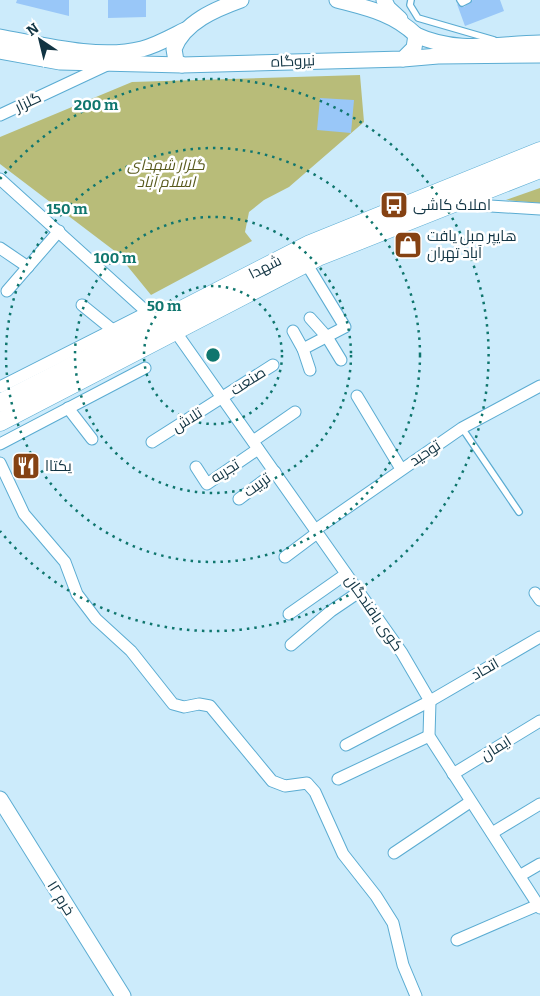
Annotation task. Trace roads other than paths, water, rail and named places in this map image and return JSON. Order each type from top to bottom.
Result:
[{"type":"main road","points":[[208,15],[218,0]]},
{"type":"main road","points":[[0,37],[62,49],[90,52],[140,50],[185,30],[208,15],[242,0]]},
{"type":"main road","name":"نیروگاه","points":[[337,0],[377,11],[402,22],[416,35],[438,50],[540,55]]},
{"type":"main road","points":[[384,0],[388,8],[402,22]]},
{"type":"main road","points":[[182,65],[176,62],[174,49],[185,30]]},
{"type":"main road","points":[[404,59],[414,48],[416,35]]},
{"type":"main road","name":"نیروگاه","points":[[0,51],[60,62],[182,65],[404,59],[453,47],[540,43]]},
{"type":"main road","name":"شهدا","points":[[0,422],[306,263],[455,203],[517,170],[540,151]]},
{"type":"main road","name":"شهدا","points":[[0,403],[153,317],[310,244],[517,170],[540,169]]},
{"type":"main road","name":"خرم ۱۲","points":[[0,799],[122,996]]},
{"type":"street","name":"گلزار","points":[[0,115],[111,63]]},
{"type":"street","points":[[0,179],[153,317],[114,331],[0,387]]},
{"type":"street","points":[[455,203],[540,209]]},
{"type":"street","points":[[7,291],[59,231]]},
{"type":"street","points":[[0,248],[28,267]]},
{"type":"street","points":[[303,349],[345,327],[306,263]]},
{"type":"street","points":[[82,305],[114,331]]},
{"type":"street","points":[[310,318],[326,337],[341,360]]},
{"type":"street","name":"کوی بافندگان","points":[[175,331],[402,653],[430,700]]},
{"type":"street","points":[[293,331],[303,349],[310,370]]},
{"type":"street","name":"صنعت","points":[[223,398],[273,365]]},
{"type":"street","points":[[0,444],[145,368]]},
{"type":"street","name":"توحید","points":[[285,557],[316,531],[401,469],[462,428],[540,386]]},
{"type":"street","points":[[357,396],[401,469]]},
{"type":"street","name":"تلاش","points":[[152,442],[223,398]]},
{"type":"street","points":[[68,408],[92,439]]},
{"type":"street","points":[[256,445],[295,412]]},
{"type":"street","name":"تجربه","points":[[196,467],[207,484],[256,445]]},
{"type":"street","points":[[0,463],[24,514],[64,562],[77,594],[96,619],[130,651],[173,704],[184,707],[199,704],[210,706],[272,781],[285,786],[307,783],[315,792],[343,854],[376,896],[393,923],[403,965],[416,996]]},
{"type":"street","name":"تربیت","points":[[239,498],[275,472]]},
{"type":"street","points":[[289,614],[346,574]]},
{"type":"street","points":[[291,645],[331,611],[359,592]]},
{"type":"street","name":"اتحاد","points":[[346,745],[430,700],[540,637]]},
{"type":"street","points":[[430,700],[429,736],[470,802],[521,876],[539,907],[457,940]]},
{"type":"street","name":"ایمان","points":[[453,774],[540,721]]},
{"type":"street","points":[[338,778],[429,736]]},
{"type":"street","points":[[394,853],[470,802]]},
{"type":"street","points":[[492,833],[540,804]]},
{"type":"street","points":[[521,876],[540,864]]},
{"type":"lane","points":[[411,0],[410,5],[418,18],[483,38],[518,44]]},
{"type":"lane","points":[[460,0],[462,3],[468,0]]},
{"type":"lane","points":[[462,428],[519,512]]},
{"type":"place","name":"املاک کاشی","points":[[394,205]]},
{"type":"place","name":"هایپر مبل یافت آباد تهران","points":[[408,245]]},
{"type":"place","name":"یکتاا","points":[[26,466]]},
{"type":"park label","name":"گلزار شهدای اسلام آباد","points":[[166,174]]}]
